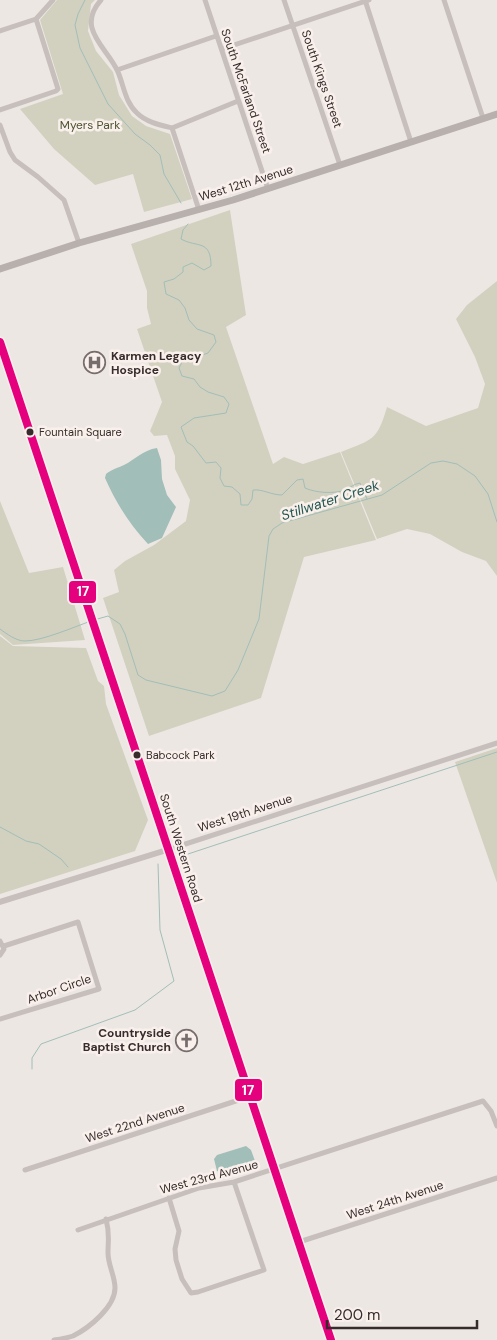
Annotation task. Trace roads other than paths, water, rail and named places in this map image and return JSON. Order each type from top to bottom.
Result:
[{"type":"main road","name":"West 12th Avenue","points":[[0,269],[80,243],[268,189],[497,114]]},
{"type":"main road","name":"South Western Road","points":[[0,342],[170,849]]},
{"type":"street","points":[[0,30],[36,19],[53,0]]},
{"type":"street","points":[[100,0],[96,5],[92,18],[96,40],[117,70],[126,99],[136,113],[146,120],[172,128],[238,101]]},
{"type":"street","name":"South McFarland Street","points":[[205,0],[268,189]]},
{"type":"street","name":"South Kings Street","points":[[284,0],[340,165]]},
{"type":"street","points":[[222,49],[366,0],[411,142]]},
{"type":"street","points":[[444,0],[483,118]]},
{"type":"street","points":[[0,110],[58,89],[36,19]]},
{"type":"street","points":[[117,70],[216,36]]},
{"type":"street","points":[[0,126],[15,160],[64,200],[80,243]]},
{"type":"street","points":[[172,128],[199,210]]},
{"type":"street","name":"West 19th Avenue","points":[[0,902],[497,743]]},
{"type":"street","name":"South Western Road","points":[[170,849],[331,1340]]},
{"type":"street","name":"Arbor Circle","points":[[0,1019],[99,989],[78,922],[2,944]]},
{"type":"street","points":[[0,955],[3,951],[2,944]]},
{"type":"street","name":"West 22nd Avenue","points":[[25,1170],[251,1096]]},
{"type":"street","name":"West 23rd Avenue","points":[[78,1230],[199,1188],[234,1182],[484,1101],[491,1111],[497,1126]]},
{"type":"street","name":"West 24th Avenue","points":[[299,1242],[497,1178]]},
{"type":"street","points":[[169,1198],[178,1231],[175,1250],[176,1260],[182,1279],[191,1293],[264,1270],[234,1182]]},
{"type":"street","points":[[54,1340],[70,1337],[83,1330],[101,1314],[113,1296],[115,1288],[109,1265],[110,1237],[106,1219]]},
{"type":"water","points":[[157,448],[161,460],[162,479],[167,495],[176,507],[162,538],[148,544],[124,513],[105,478],[106,474],[110,471]]},
{"type":"water","points":[[246,1146],[251,1150],[255,1161],[251,1164],[239,1164],[224,1173],[217,1171],[214,1159],[217,1155]]},
{"type":"waterway","points":[[85,0],[75,25],[80,48],[108,104],[135,134],[160,155],[164,174],[181,203]]},
{"type":"waterway","points":[[188,224],[183,230],[181,239],[206,248],[209,252],[211,266],[204,270],[192,263],[183,267],[183,272],[174,279],[164,282],[166,294],[179,300],[185,308],[189,320],[197,329],[214,335],[216,342],[208,353],[182,362],[179,368],[182,376],[194,379],[200,387],[208,392],[224,397],[229,404],[226,413],[194,418],[181,427],[187,442],[193,446],[206,463],[216,462],[221,468],[220,478],[224,486],[232,487],[240,494],[241,505],[248,505],[252,499],[253,490],[282,495],[297,480],[303,479],[305,488],[325,492],[345,490],[360,483],[367,499]]},
{"type":"waterway","name":"Stillwater Creek","points":[[94,620],[108,616],[120,624],[138,675],[146,680],[212,696],[225,691],[238,670],[259,619],[269,536],[273,529],[282,523],[382,495],[431,463],[443,461],[457,464],[475,476],[488,494],[497,522]]},
{"type":"waterway","name":"Stillwater Creek","points":[[0,629],[18,640],[25,641],[49,636],[91,621]]},
{"type":"waterway","points":[[182,856],[497,752]]},
{"type":"waterway","points":[[0,827],[26,841],[39,844],[61,859],[68,867]]},
{"type":"waterway","points":[[32,1069],[32,1058],[41,1044],[135,1010],[174,981],[160,930],[158,864]]},
{"type":"place","name":"Karmen Legacy Hospice","points":[[95,363]]},
{"type":"place","name":"Fountain Square","points":[[30,432]]},
{"type":"place","name":"Babcock Park","points":[[137,755]]},
{"type":"place","name":"Countryside Baptist Church","points":[[187,1040]]},
{"type":"park label","name":"Myers Park","points":[[90,125]]}]
